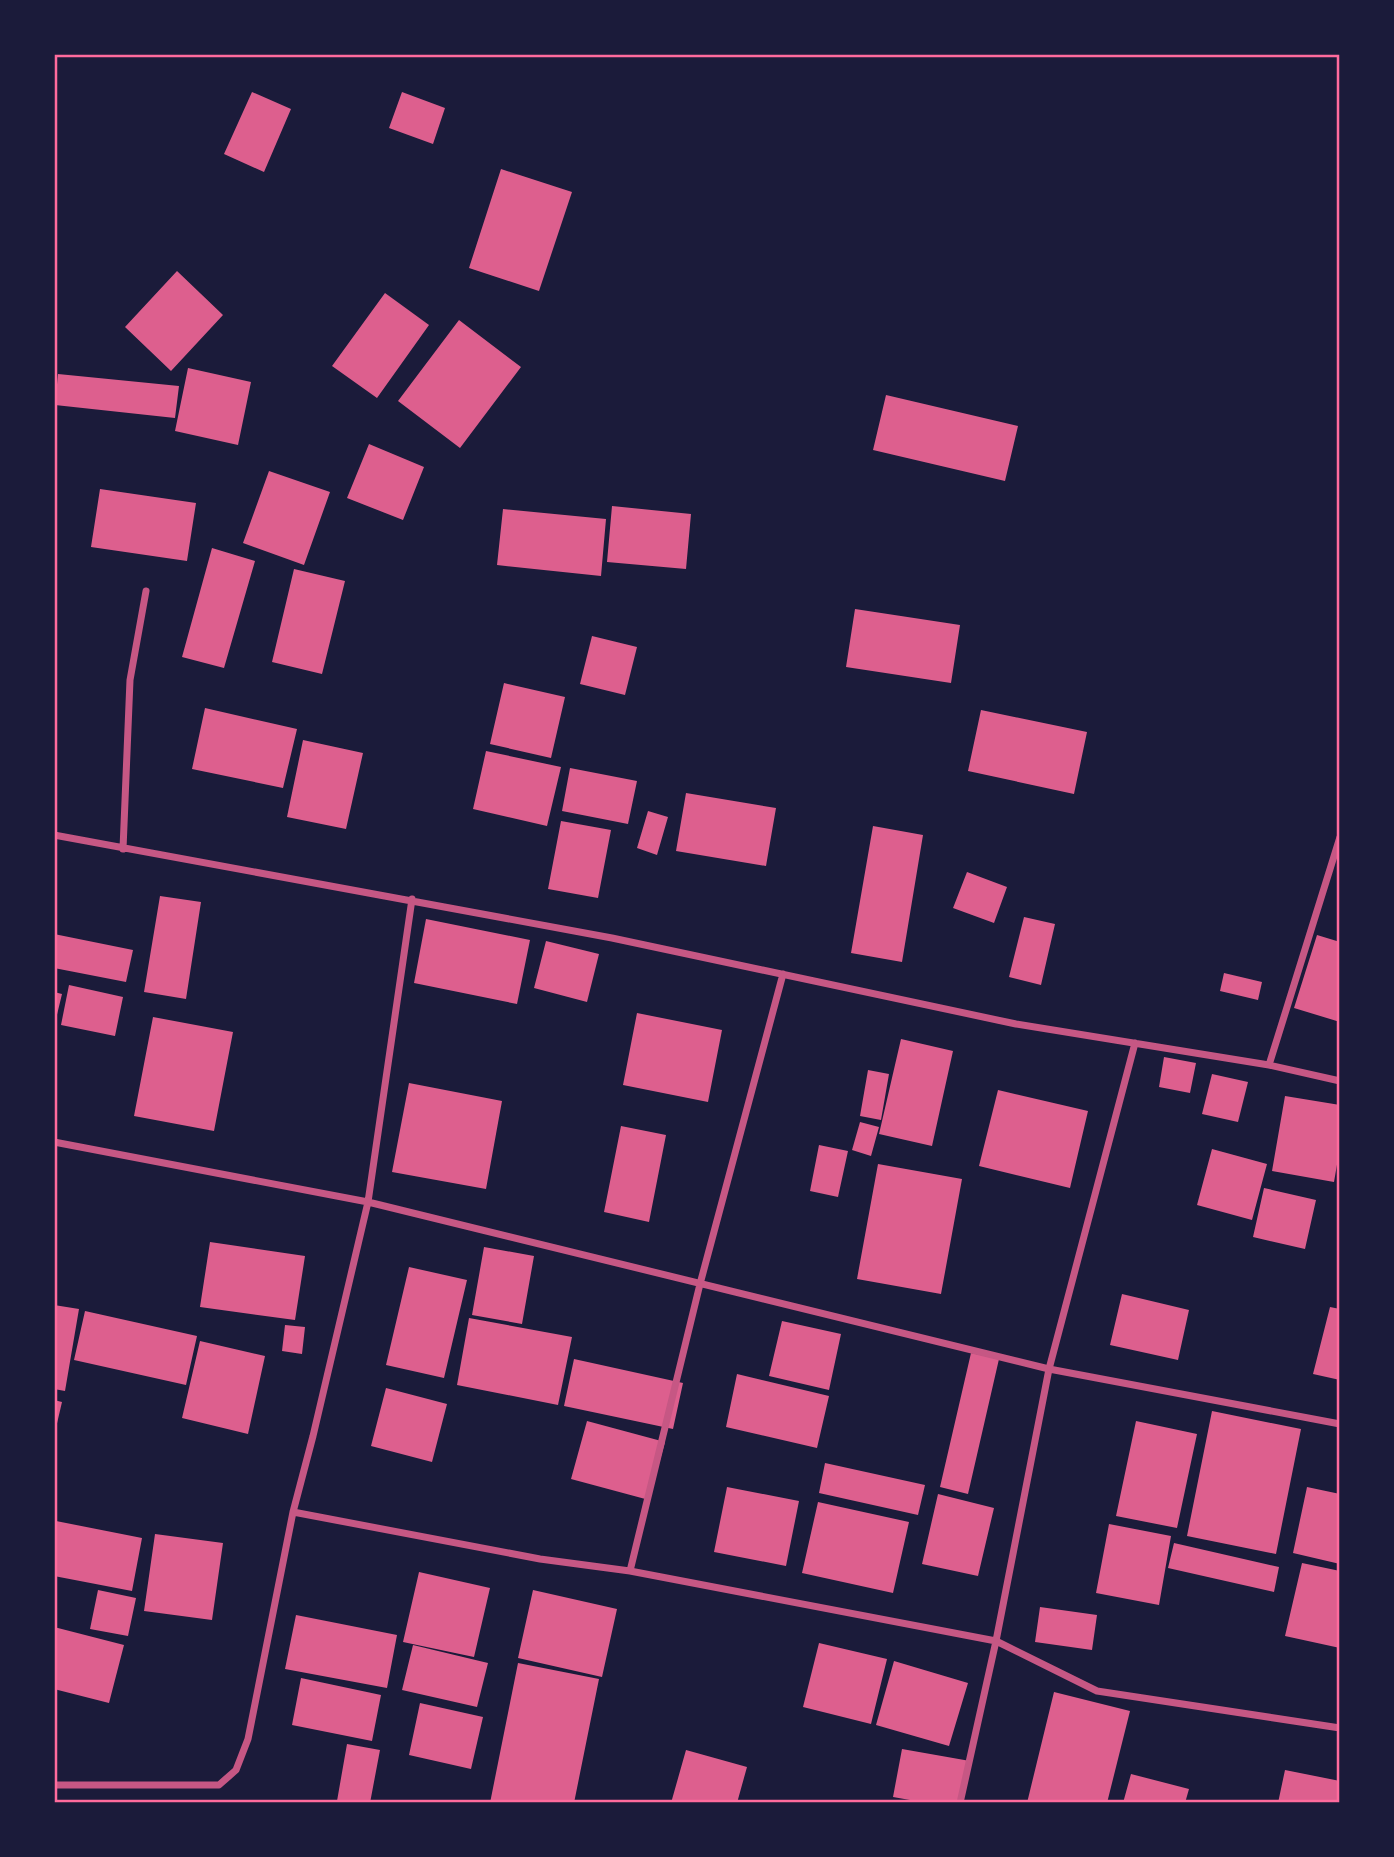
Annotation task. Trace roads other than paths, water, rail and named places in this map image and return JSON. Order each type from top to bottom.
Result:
[{"type":"street","points":[[123,849],[130,681],[146,591]]},
{"type":"street","points":[[54,835],[412,900],[783,974],[1016,1024],[1269,1065],[1340,1082]]},
{"type":"street","points":[[1269,1065],[1340,837]]},
{"type":"street","points":[[54,1786],[219,1785],[236,1770],[248,1738],[293,1512],[368,1202],[412,900]]},
{"type":"street","points":[[629,1571],[700,1284],[783,974]]},
{"type":"street","points":[[960,1803],[996,1641],[1049,1369],[1135,1043]]},
{"type":"street","points":[[54,1142],[368,1202],[1049,1369],[1340,1424]]},
{"type":"street","points":[[293,1512],[540,1559],[629,1571],[996,1641],[1097,1691],[1340,1728]]}]
